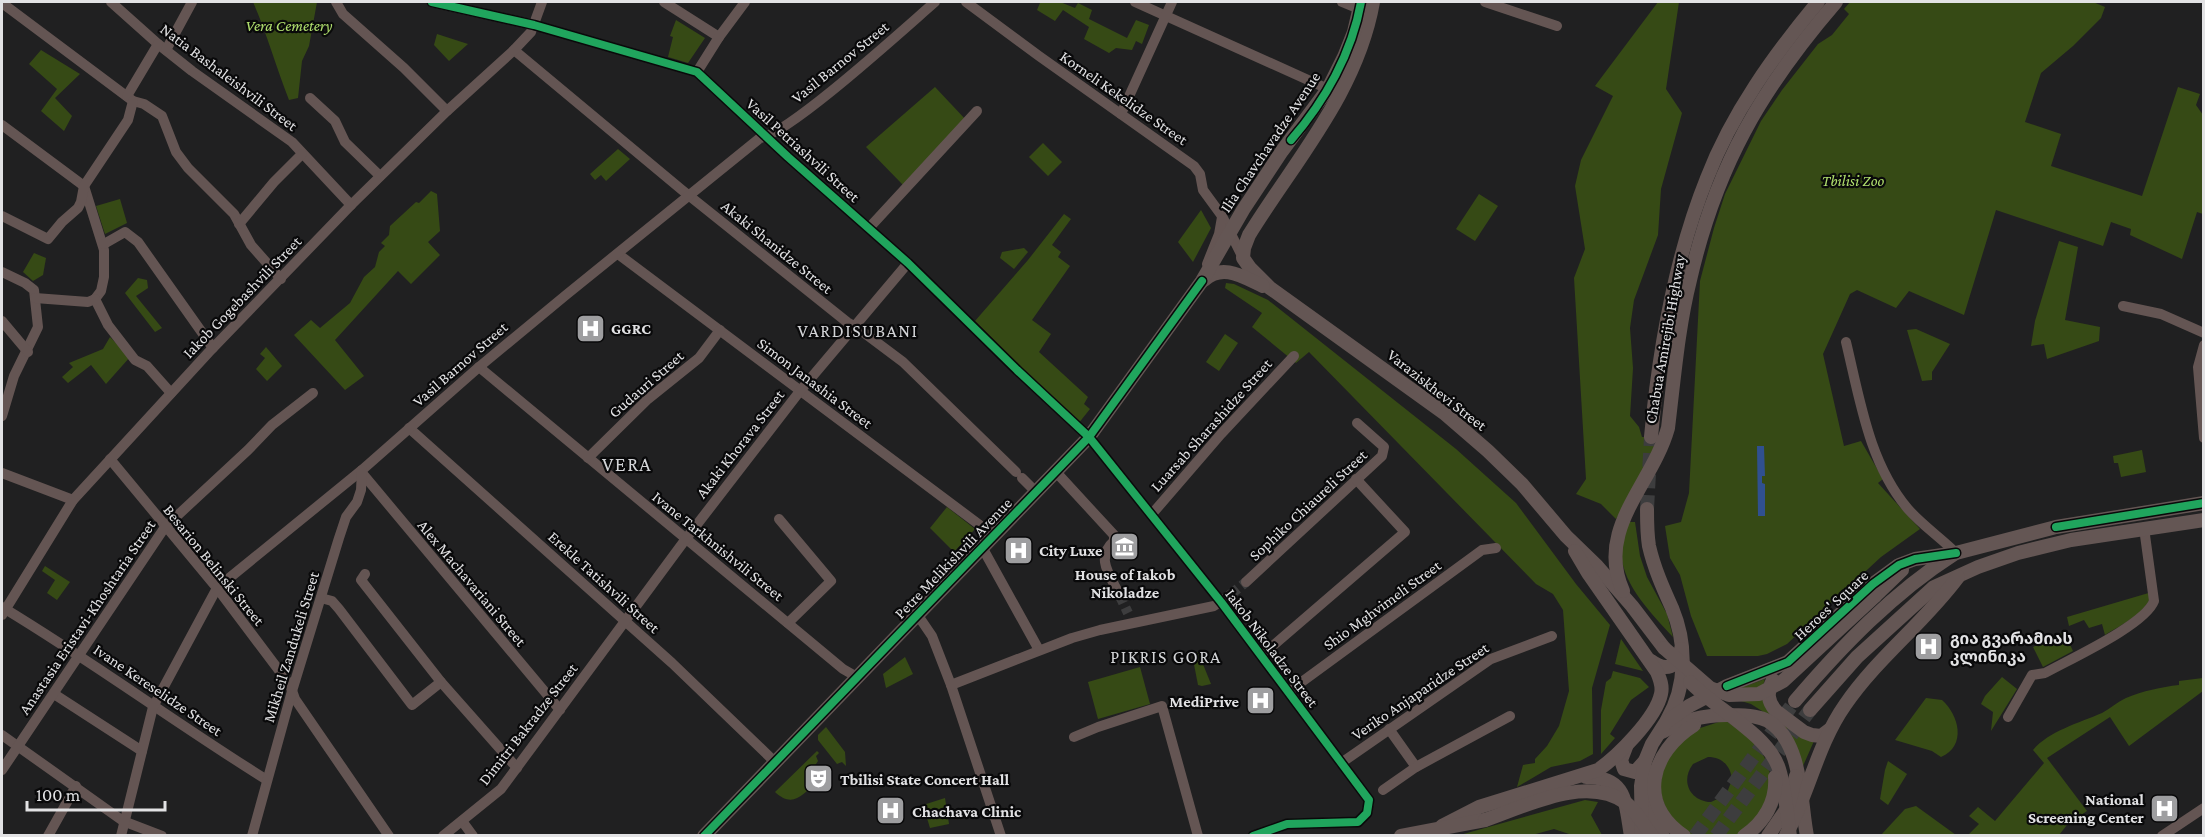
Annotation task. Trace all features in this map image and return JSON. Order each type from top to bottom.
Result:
[{"type":"main road","name":"Ilia Chavchavadze Avenue","points":[[1243,258],[1249,235],[1342,93],[1362,47],[1373,2]]},
{"type":"main road","name":"Chabua Amirejibi Highway","points":[[1651,437],[1657,374],[1671,300],[1685,242],[1706,179],[1731,128],[1763,73],[1793,31],[1818,2]]},
{"type":"main road","name":"Chabua Amirejibi Highway","points":[[1629,602],[1620,584],[1615,564],[1617,534],[1662,447],[1668,428],[1689,282],[1712,204],[1731,154],[1757,107],[1797,49],[1836,2]]},
{"type":"main road","name":"Ilia Chavchavadze Avenue","points":[[1233,237],[1282,151],[1328,89],[1344,57],[1360,5]]},
{"type":"main road","name":"Petre Melikishvili Avenue","points":[[704,836],[1089,437],[1233,237]]},
{"type":"main road","name":"Varaziskhevi Street","points":[[1243,258],[1270,288],[1444,413],[1522,484],[1566,537],[1597,566],[1629,602],[1664,648]]},
{"type":"main road","name":"Varaziskhevi Street","points":[[1202,281],[1214,272],[1224,272],[1270,288]]},
{"type":"main road","points":[[1795,701],[1846,644],[1918,579],[1956,553],[2056,527],[2204,503]]},
{"type":"main road","points":[[1647,509],[1649,547],[1659,580],[1673,610],[1684,658],[1680,687],[1666,722]]},
{"type":"main road","points":[[1810,710],[1857,657],[1934,587],[1978,567],[2071,540],[2204,520]]},
{"type":"main road","name":"Varaziskhevi Street","points":[[1566,537],[1588,573],[1649,660]]},
{"type":"main road","name":"Heroes' Square","points":[[1643,834],[1641,786],[1645,761],[1666,722],[1689,706],[1727,686],[1788,662],[1873,584],[1899,565],[1915,559],[1956,553]]},
{"type":"main road","points":[[1664,648],[1710,688],[1730,695],[1759,694],[1783,681],[1915,559]]},
{"type":"main road","points":[[1785,836],[1796,816],[1829,730],[1852,694],[1879,663],[1941,601],[1959,576]]},
{"type":"main road","points":[[1649,660],[1664,668],[1673,667],[1680,656],[1682,647]]},
{"type":"main road","points":[[1664,648],[1684,676],[1718,714],[1758,738],[1772,754],[1780,774],[1790,836]]},
{"type":"main road","points":[[1442,826],[1479,807],[1575,777],[1604,765],[1628,742],[1657,706],[1662,691],[1661,681],[1649,660]]},
{"type":"main road","points":[[1788,662],[1774,678],[1770,687],[1768,694],[1772,706],[1812,735],[1821,736],[1829,730]]},
{"type":"main road","points":[[1684,836],[1671,825],[1662,812],[1655,792],[1656,774],[1661,756],[1676,738],[1718,714]]},
{"type":"main road","points":[[1718,714],[1761,732],[1775,746],[1785,768],[1791,813],[1797,836]]},
{"type":"main road","points":[[1658,735],[1681,724],[1718,714],[1766,720],[1785,739],[1797,768],[1807,836]]},
{"type":"main road","points":[[1628,742],[1621,760],[1624,769],[1635,772],[1645,761]]},
{"type":"main road","points":[[1744,836],[1763,818],[1772,802],[1775,783],[1772,754]]},
{"type":"main road","points":[[1768,836],[1788,807],[1797,768]]},
{"type":"main road","points":[[1575,777],[1601,777],[1611,781],[1622,795],[1643,834]]},
{"type":"main road","points":[[1641,786],[1648,811],[1663,836]]},
{"type":"main road","points":[[1401,836],[1442,826],[1485,820],[1562,794],[1594,790],[1611,795],[1627,804],[1643,834]]},
{"type":"street","name":"Natia Bashaleishvili Street","points":[[111,2],[192,71],[292,142],[351,205]]},
{"type":"street","points":[[2,216],[48,239],[78,208],[84,186],[128,120],[130,98],[192,2]]},
{"type":"street","points":[[336,2],[343,14],[447,111]]},
{"type":"street","name":"Vasil Petriashvili Street","points":[[432,2],[534,25],[697,72],[908,263],[1042,395],[1089,437]]},
{"type":"street","name":"Iakob Gogebashvili Street","points":[[3,610],[73,500],[213,348],[351,205],[447,111],[514,50],[534,25],[542,2]]},
{"type":"street","points":[[664,2],[719,37]]},
{"type":"street","points":[[697,72],[745,2]]},
{"type":"street","name":"Vasil Barnov Street","points":[[121,836],[153,707],[217,588],[362,472],[479,367],[688,195],[760,138],[767,137],[813,105],[934,2]]},
{"type":"street","name":"Korneli Kekelidze Street","points":[[966,2],[1194,166],[1200,174],[1203,190],[1222,216],[1233,237]]},
{"type":"street","points":[[1135,2],[1328,89]]},
{"type":"street","points":[[1121,114],[1172,2]]},
{"type":"street","points":[[1342,2],[1360,5]]},
{"type":"street","points":[[1485,2],[1557,26]]},
{"type":"street","points":[[2,3],[130,98],[162,116],[176,152],[188,168],[234,214],[251,245],[281,279]]},
{"type":"street","name":"Akaki Shanidze Street","points":[[514,50],[688,195],[903,362],[1036,492]]},
{"type":"street","points":[[310,98],[335,122],[345,142],[380,176]]},
{"type":"street","points":[[869,228],[977,111]]},
{"type":"street","points":[[2,125],[84,186],[104,244],[104,277],[101,291],[95,299],[88,302],[35,298]]},
{"type":"street","points":[[239,224],[274,182],[302,154]]},
{"type":"street","points":[[1202,281],[1208,258],[1220,234],[1222,216]]},
{"type":"street","points":[[104,244],[125,232],[138,242],[213,348]]},
{"type":"street","name":"Varaziskhevi Street","points":[[1233,237],[1243,258]]},
{"type":"street","name":"Simon Janashia Street","points":[[618,254],[993,536]]},
{"type":"street","name":"Akaki Khorava Street","points":[[625,621],[800,391],[908,263]]},
{"type":"street","points":[[2,272],[34,290],[38,327],[14,376],[2,416]]},
{"type":"street","points":[[95,299],[108,325],[135,360],[147,366],[171,393]]},
{"type":"street","points":[[2124,306],[2161,314],[2204,333]]},
{"type":"street","points":[[2,321],[27,352]]},
{"type":"street","name":"Gudauri Street","points":[[588,458],[648,399],[699,358],[720,330]]},
{"type":"street","points":[[1846,342],[1869,435],[1878,460],[1909,509],[1956,553]]},
{"type":"street","points":[[2204,345],[2198,367],[2204,438]]},
{"type":"street","name":"Luarsab Sharashidze Street","points":[[1152,514],[1221,434],[1294,356]]},
{"type":"street","name":"Ivane Tarkhnishvili Street","points":[[479,367],[685,540],[843,669],[857,677]]},
{"type":"street","name":"Anastasia Eristavi-Khoshtaria Street","points":[[2,770],[165,527],[272,425],[313,393]]},
{"type":"street","name":"Sophiko Chiaureli Street","points":[[1246,582],[1382,456],[1384,447],[1356,423]]},
{"type":"street","name":"Erekle Tatishvili Street","points":[[409,428],[625,621],[775,762]]},
{"type":"street","name":"Iakob Nikoladze Street","points":[[1089,437],[1225,599],[1261,656],[1369,800],[1369,808],[1365,817],[1358,822],[1287,824],[1253,836]]},
{"type":"street","name":"Besarion Belinski Street","points":[[110,459],[217,588],[290,685],[295,699],[389,836]]},
{"type":"street","name":"Alex Machavariani Street","points":[[362,472],[560,710]]},
{"type":"street","name":"Mikheil Zandukeli Street","points":[[252,836],[292,691],[344,521],[357,502],[361,490],[362,472]]},
{"type":"street","points":[[1056,472],[1114,535],[1114,541],[1105,548],[1104,555],[1119,594]]},
{"type":"street","points":[[2,473],[73,500]]},
{"type":"street","points":[[1261,656],[1405,532],[1356,479]]},
{"type":"street","points":[[357,502],[371,495],[381,497]]},
{"type":"street","points":[[779,519],[831,581],[788,622]]},
{"type":"street","points":[[2008,717],[2032,675],[2045,673],[2126,629],[2150,610],[2154,601],[2144,528]]},
{"type":"street","points":[[982,547],[1039,650]]},
{"type":"street","name":"Shio Mghvimeli Street","points":[[1288,692],[1482,550],[1496,548]]},
{"type":"street","points":[[365,574],[361,580],[441,682],[517,768]]},
{"type":"street","points":[[321,598],[332,601],[339,609],[412,705],[441,682]]},
{"type":"street","points":[[951,685],[1039,650],[1130,618],[1203,609],[1225,599]]},
{"type":"street","name":"Ivane Kereselidze Street","points":[[3,610],[79,655],[153,707],[267,780]]},
{"type":"street","points":[[917,615],[932,636],[951,685],[1001,836]]},
{"type":"street","name":"Dimitri Bakradze Street","points":[[443,836],[501,789],[625,621]]},
{"type":"street","name":"Veriko Anjaparidze Street","points":[[1341,763],[1491,659],[1552,636]]},
{"type":"street","points":[[54,694],[142,751]]},
{"type":"street","points":[[1074,737],[1162,706],[1198,836]]},
{"type":"street","points":[[1383,790],[1416,767],[1510,716]]},
{"type":"street","points":[[1389,729],[1416,767]]},
{"type":"street","points":[[2,735],[123,821],[162,836]]},
{"type":"street","points":[[48,836],[76,786]]},
{"type":"street","points":[[2162,836],[2204,808]]},
{"type":"street","points":[[462,821],[473,836]]},
{"type":"street","points":[[1283,836],[1281,830],[1287,824]]},
{"type":"green space","name":"Vera Cemetery","points":[[253,2],[317,2],[309,46],[302,61],[298,98],[289,100]]},
{"type":"green space","points":[[1037,2],[1060,2],[1075,8],[1078,3],[1092,10],[1089,19],[1127,38],[1136,20],[1149,25],[1142,44],[1136,41],[1132,50],[1116,48],[1109,53],[1084,39],[1089,27],[1063,10],[1055,21],[1037,10],[1040,3]]},
{"type":"green space","points":[[1658,2],[1679,2],[1666,89],[1682,113],[1661,189],[1658,235],[1634,300],[1630,328],[1633,368],[1630,416],[1639,427],[1642,437],[1659,437],[1626,504],[1616,519],[1601,504],[1576,494],[1586,479],[1574,278],[1585,249],[1575,186],[1581,160],[1613,96],[1595,86]]},
{"type":"green space","name":"Tbilisi Zoo","points":[[1850,2],[2093,2],[2105,7],[2101,18],[2041,73],[2025,122],[2061,134],[2051,166],[2142,196],[2178,87],[2200,94],[2196,105],[2203,115],[2203,214],[2197,212],[2182,259],[2130,235],[2131,229],[2111,222],[2103,246],[1996,210],[1964,315],[1909,291],[1896,308],[1857,290],[1850,294],[1823,354],[1844,446],[1861,441],[1883,479],[1878,483],[1920,529],[1881,557],[1787,644],[1758,656],[1707,656],[1691,616],[1680,575],[1670,558],[1665,526],[1681,522],[1689,493],[1700,281],[1725,194],[1761,121],[1818,44],[1832,35],[1849,14],[1844,9]]},
{"type":"green space","points":[[676,20],[705,38],[688,63],[668,57],[673,37],[670,36]]},
{"type":"green space","points":[[437,34],[468,44],[449,61],[434,45]]},
{"type":"green space","points":[[41,50],[80,74],[55,98],[72,116],[64,131],[41,111],[57,89],[29,64]]},
{"type":"green space","points":[[935,87],[966,120],[903,185],[866,147]]},
{"type":"green space","points":[[1043,143],[1062,162],[1048,176],[1029,157]]},
{"type":"green space","points":[[618,149],[630,159],[606,181],[601,175],[595,180],[590,174]]},
{"type":"green space","points":[[431,191],[437,194],[440,231],[428,242],[440,255],[411,284],[398,271],[335,340],[364,376],[345,390],[294,335],[311,320],[320,328],[350,303],[364,277],[375,267],[379,252],[385,246],[381,243],[389,235],[390,226]]},
{"type":"green space","points":[[1479,194],[1498,206],[1475,241],[1456,229]]},
{"type":"green space","points":[[120,199],[127,223],[105,234],[96,206]]},
{"type":"green space","points":[[1201,210],[1211,228],[1193,262],[1178,242]]},
{"type":"green space","points":[[1064,214],[1071,219],[1052,245],[1061,252],[1058,257],[1070,266],[1032,320],[1051,334],[1039,352],[1088,397],[1084,404],[1090,409],[1078,424],[975,321]]},
{"type":"green space","points":[[2059,241],[2078,247],[2065,320],[2100,327],[2099,341],[2047,359],[2044,344],[2031,346],[2035,321]]},
{"type":"green space","points":[[1024,248],[1028,252],[1014,269],[1000,258],[1002,252]]},
{"type":"green space","points":[[34,253],[46,258],[43,275],[33,281],[23,272]]},
{"type":"green space","points":[[138,278],[147,280],[148,288],[136,296],[162,328],[155,332],[125,293]]},
{"type":"green space","points":[[1226,283],[1234,284],[1268,300],[1456,449],[1516,503],[1576,584],[1610,625],[1592,688],[1593,754],[1580,761],[1551,767],[1517,787],[1523,765],[1535,763],[1535,759],[1547,746],[1559,726],[1569,691],[1563,610],[1553,594],[1536,584],[1309,352],[1296,363],[1252,327],[1262,313],[1225,288]]},
{"type":"green space","points":[[1916,329],[1950,344],[1932,372],[1932,380],[1922,381],[1907,330]]},
{"type":"green space","points":[[1225,334],[1238,343],[1219,371],[1206,362]]},
{"type":"green space","points":[[110,337],[130,357],[106,384],[91,365],[68,383],[62,377],[73,367],[69,363],[103,349]]},
{"type":"green space","points":[[266,347],[282,366],[267,381],[256,369],[265,358],[260,354]]},
{"type":"green space","points":[[2142,450],[2146,472],[2121,477],[2118,463],[2114,463],[2113,456]]},
{"type":"green space","points":[[947,507],[975,529],[954,552],[930,528]]},
{"type":"green space","points":[[1627,522],[1635,522],[1640,556],[1647,577],[1667,614],[1673,637],[1640,599],[1627,578],[1621,550]]},
{"type":"green space","points":[[45,566],[70,582],[57,600],[47,593],[55,580],[42,571]]},
{"type":"green space","points":[[2152,592],[2146,606],[2140,612],[2105,635],[2102,624],[2089,628],[2084,620],[2069,626],[2067,617]]},
{"type":"green space","points":[[2064,632],[2073,651],[2043,667],[2033,647]]},
{"type":"green space","points":[[1621,639],[1643,671],[1615,664]]},
{"type":"green space","points":[[1198,652],[1211,684],[1198,685],[1192,654]]},
{"type":"green space","points":[[905,657],[913,674],[886,688],[883,674]]},
{"type":"green space","points":[[1140,667],[1150,704],[1098,719],[1088,682]]},
{"type":"green space","points":[[1613,671],[1640,678],[1649,687],[1631,700],[1610,734],[1615,738],[1601,754],[1601,710],[1606,682],[1611,678]]},
{"type":"green space","points":[[2002,677],[2017,689],[1991,731],[1993,712],[1981,704]]},
{"type":"green space","points":[[2203,678],[2203,691],[2129,746],[2110,717],[2047,758],[2087,811],[2067,825],[2059,835],[1968,835],[1979,824],[1969,816],[1978,807],[1995,821],[2044,763],[2033,750],[2047,738],[2102,713],[2132,696],[2179,685],[2179,681]]},
{"type":"green space","points":[[1765,679],[1762,689],[1814,741],[1803,766],[1773,718],[1751,704],[1721,695]]},
{"type":"green space","points":[[1926,698],[1942,700],[1948,706],[1956,722],[1958,730],[1955,746],[1941,757],[1932,751],[1895,740]]},
{"type":"green space","points":[[1725,720],[1759,748],[1768,767],[1770,778],[1766,806],[1760,815],[1739,834],[1695,836],[1683,830],[1669,816],[1659,790],[1667,753],[1697,729]],"holes":[[[1708,757],[1725,763],[1732,780],[1726,795],[1711,802],[1698,798],[1689,789],[1687,783],[1689,770],[1693,764]]]},
{"type":"green space","points":[[826,727],[845,752],[846,766],[842,762],[837,764],[818,740],[818,735]]},
{"type":"green space","points":[[817,751],[818,761],[814,767],[827,784],[816,783],[792,800],[781,797],[775,792]]},
{"type":"green space","points":[[1888,761],[1907,774],[1888,805],[1880,799]]},
{"type":"green space","points":[[945,798],[949,824],[930,828],[923,805]]},
{"type":"green space","points":[[1585,800],[1598,802],[1591,815],[1602,835],[1572,835],[1554,829],[1532,835],[1460,835]]},
{"type":"green space","points":[[1916,806],[1956,835],[1881,835],[1905,809]]},
{"type":"water","points":[[1757,446],[1764,446],[1765,476],[1762,476],[1762,483],[1765,484],[1765,516],[1758,516]]},
{"type":"tunnel","points":[[1647,509],[1651,437]]},
{"type":"tunnel","points":[[1230,595],[1246,582]]},
{"type":"tunnel","points":[[1119,594],[1128,613]]},
{"type":"tunnel","points":[[1695,836],[1795,701]]},
{"type":"tunnel","points":[[1716,836],[1810,710]]},
{"type":"cycle path","points":[[432,2],[534,25],[697,72],[788,157],[908,263],[1089,437],[1221,602],[1369,800],[1367,813],[1358,822],[1287,824],[1253,836]]},
{"type":"cycle path","points":[[1291,140],[1315,109],[1335,76],[1351,40],[1361,2]]},
{"type":"cycle path","points":[[704,836],[1089,437],[1202,281]]},
{"type":"cycle path","points":[[2056,527],[2204,503]]},
{"type":"cycle path","points":[[1727,686],[1788,662],[1873,584],[1899,565],[1915,559],[1956,553]]},
{"type":"place","name":"GGRC","points":[[590,328]]},
{"type":"place","name":"House of Iakob Nikoladze","points":[[1125,546]]},
{"type":"place","name":"City Luxe","points":[[1018,550]]},
{"type":"place","name":"გია გვარამიას კლინიკა","points":[[1929,647]]},
{"type":"place","name":"MediPrive","points":[[1260,701]]},
{"type":"place","name":"Tbilisi State Concert Hall","points":[[819,779]]},
{"type":"place","name":"National Screening Center","points":[[2165,808]]},
{"type":"place","name":"Chachava Clinic","points":[[891,811]]},
{"type":"district","name":"VARDISUBANI","points":[[858,331]]},
{"type":"district","name":"VERA","points":[[627,464]]},
{"type":"district","name":"PIKRIS GORA","points":[[1166,657]]}]
